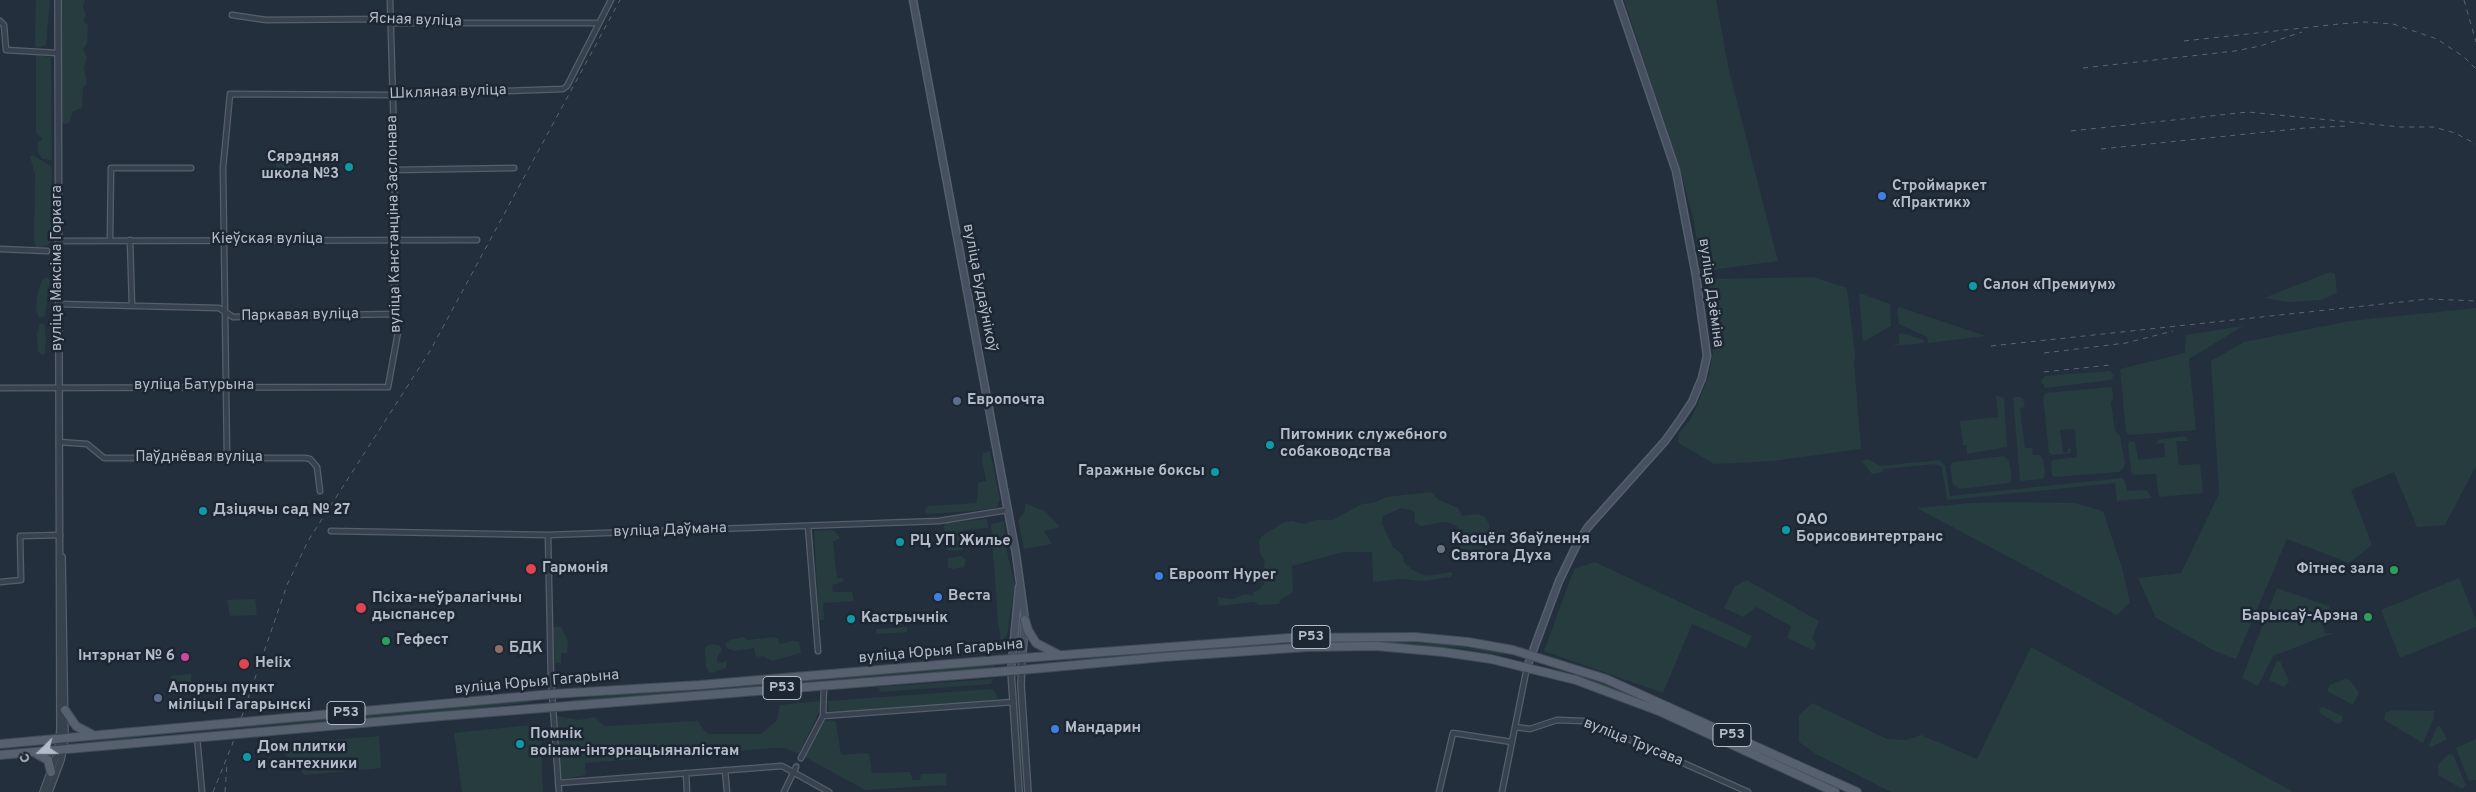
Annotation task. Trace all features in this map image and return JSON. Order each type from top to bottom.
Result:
[{"type":"main road","name":"вуліца Будаўнікоў","points":[[913,0],[1020,581],[1025,620],[1022,659]]},
{"type":"main road","name":"вуліца Дзёміна","points":[[1527,667],[1559,581],[1576,544],[1588,527],[1665,440],[1680,420],[1692,402],[1702,378],[1707,356],[1696,276],[1676,171],[1618,0]]},
{"type":"main road","name":"вуліца Будаўнікоў","points":[[1011,671],[1020,581]]},
{"type":"main road","points":[[1025,620],[1036,644],[1060,656]]},
{"type":"main road","name":"вуліца Юрыя Гагарына","points":[[0,744],[552,694],[700,685],[1260,640],[1348,636],[1442,639],[1493,646],[1606,679],[1856,792]]},
{"type":"main road","name":"вуліца Юрыя Гагарына","points":[[0,755],[553,707],[1221,653],[1342,646],[1394,647],[1443,652],[1527,667],[1576,680],[1633,700],[1835,792]]},
{"type":"main road","points":[[65,710],[76,726],[95,736]]},
{"type":"main road","points":[[32,753],[48,760],[51,772]]},
{"type":"street","name":"вуліца Максіма Горкага","points":[[58,0],[58,442],[62,739]]},
{"type":"street","name":"вуліца Канстанціна Заслонава","points":[[388,387],[398,332],[394,314],[395,241],[392,23],[390,0]]},
{"type":"street","name":"Шкляная вуліца","points":[[225,240],[223,168],[230,94],[392,95],[566,88],[611,0]]},
{"type":"street","name":"Ясная вуліца","points":[[232,15],[266,20],[384,19],[392,23],[598,23]]},
{"type":"street","points":[[0,21],[4,25],[6,50],[57,54]]},
{"type":"street","points":[[110,239],[111,168],[191,168]]},
{"type":"street","points":[[394,170],[514,168]]},
{"type":"street","name":"Кіеўская вуліца","points":[[58,241],[110,239],[477,240]]},
{"type":"street","points":[[130,240],[132,306]]},
{"type":"street","points":[[225,240],[227,458]]},
{"type":"street","points":[[0,249],[47,251]]},
{"type":"street","name":"Паркавая вуліца","points":[[58,304],[218,308],[233,317],[394,314]]},
{"type":"street","name":"вуліца Батурына","points":[[0,388],[388,387]]},
{"type":"street","name":"Паўднёвая вуліца","points":[[58,442],[87,444],[104,458],[310,459],[317,467],[320,490]]},
{"type":"street","name":"вуліца Даўмана","points":[[331,530],[548,535],[939,521],[1008,510]]},
{"type":"street","points":[[808,526],[818,651]]},
{"type":"street","name":"вуліца Максіма Горкага","points":[[49,792],[61,751],[65,710],[63,567],[60,535]]},
{"type":"street","points":[[0,582],[19,582],[21,580],[20,536],[60,535]]},
{"type":"street","points":[[548,535],[552,694],[559,792]]},
{"type":"street","name":"вуліца Будаўнікоў","points":[[1022,659],[1028,792]]},
{"type":"street","points":[[1502,792],[1527,667]]},
{"type":"street","name":"вуліца Будаўнікоў","points":[[1011,671],[1019,792]]},
{"type":"street","points":[[801,758],[823,716],[824,685]]},
{"type":"street","points":[[823,716],[1013,702]]},
{"type":"street","name":"вуліца Трусава","points":[[1515,727],[1530,729],[1557,720],[1575,720],[1612,732],[1748,792]]},
{"type":"street","points":[[1439,792],[1453,733],[1512,742]]},
{"type":"street","points":[[196,737],[202,792]]},
{"type":"street","name":"вуліца Максіма Горкага","points":[[44,792],[61,751]]},
{"type":"street","points":[[558,783],[782,766],[795,769],[829,792]]},
{"type":"street","points":[[784,792],[795,769]]},
{"type":"street","points":[[725,770],[727,792]]},
{"type":"street","points":[[686,773],[687,792]]},
{"type":"street","points":[[1019,783],[1028,781]]},
{"type":"green space","points":[[36,0],[50,0],[46,45],[37,48],[35,44]]},
{"type":"green space","points":[[61,0],[85,0],[83,7],[86,16],[84,23],[88,24],[87,44],[83,49],[87,58],[84,67],[87,84],[83,88],[82,108],[73,111],[70,122],[66,124],[62,123],[61,111]]},
{"type":"green space","points":[[1624,0],[1716,0],[1729,71],[1778,261],[1704,271],[1700,265],[1694,222],[1682,176]]},
{"type":"green space","points":[[36,55],[51,57],[52,160],[42,159],[38,152],[38,142],[43,139],[36,133]]},
{"type":"green space","points":[[275,150],[289,150],[291,179],[277,179]]},
{"type":"green space","points":[[33,155],[52,167],[51,189],[54,204],[50,214],[52,240],[48,245],[39,248],[36,247],[34,240],[35,174],[30,157]]},
{"type":"green space","points":[[2330,272],[2335,274],[2337,293],[2322,300],[2288,302],[2264,298]]},
{"type":"green space","points":[[46,277],[50,279],[45,316],[39,318],[36,309],[38,291],[42,280]]},
{"type":"green space","points":[[1813,277],[1847,288],[1855,353],[1854,364],[1861,449],[1772,461],[1714,464],[1678,442],[1679,433],[1690,420],[1709,375],[1713,352],[1706,288],[1710,279]]},
{"type":"green space","points":[[1859,293],[1890,304],[1891,326],[1865,341],[1863,340]]},
{"type":"green space","points":[[1899,307],[1986,336],[1928,343],[1927,337],[1899,324],[1897,310]]},
{"type":"green space","points":[[2476,308],[2476,466],[2445,525],[2417,527],[2394,472],[2351,490],[2372,545],[2349,563],[2287,539],[2236,659],[2215,651],[2156,618],[2138,578],[2181,573],[2219,494],[2211,361],[2244,342],[2350,321]]},
{"type":"green space","points":[[40,323],[45,325],[46,340],[45,354],[42,355],[38,351],[37,333]]},
{"type":"green space","points":[[2243,326],[2189,359],[2196,430],[2129,435],[2126,432],[2120,369],[2185,353],[2186,335]]},
{"type":"green space","points":[[1903,333],[1923,340],[1924,343],[1893,346],[1899,343],[1899,334]]},
{"type":"green space","points":[[2110,371],[2114,375],[2111,380],[2045,388],[2041,381],[2045,376]]},
{"type":"green space","points":[[2112,388],[2113,401],[2111,402],[2115,431],[2120,436],[2125,464],[2123,469],[2119,472],[2054,477],[2052,475],[2051,462],[2053,460],[2077,457],[2075,429],[2060,430],[2063,453],[2068,452],[2068,447],[2071,449],[2070,453],[2053,455],[2049,453],[2043,397],[2046,393]]},
{"type":"green space","points":[[1996,395],[2004,398],[2007,447],[1967,454],[1966,445],[1963,445],[1960,421],[1998,417]]},
{"type":"green space","points":[[2013,397],[2021,397],[2023,399],[2025,407],[2020,408],[2025,448],[2032,448],[2033,455],[2040,455],[2043,459],[2045,473],[2043,479],[2020,481]]},
{"type":"green space","points":[[2187,437],[2188,441],[2176,441],[2179,465],[2200,464],[2203,493],[2159,497],[2156,474],[2134,475],[2131,472],[2128,444],[2131,441],[2135,443],[2138,460],[2165,457],[2164,443],[2156,444],[2158,440]]},
{"type":"green space","points":[[990,451],[1000,499],[998,506],[973,511],[928,514],[925,512],[929,506],[977,503],[978,483],[986,481],[982,459],[983,453]]},
{"type":"green space","points":[[2004,456],[2009,461],[2012,478],[2009,483],[1960,489],[1953,484],[1950,466],[1953,462]]},
{"type":"green space","points":[[1867,459],[1881,466],[1939,460],[1945,465],[1950,496],[2122,478],[2125,481],[2127,491],[2147,490],[2152,498],[2117,501],[2115,483],[1947,500],[1942,467],[1935,464],[1883,469],[1883,472],[1872,474],[1862,461]]},
{"type":"green space","points":[[1431,492],[1439,500],[1458,508],[1462,516],[1478,514],[1485,517],[1489,524],[1489,535],[1487,549],[1482,556],[1467,562],[1458,562],[1453,559],[1460,548],[1461,537],[1456,525],[1445,522],[1420,526],[1415,522],[1414,511],[1401,508],[1383,516],[1382,524],[1393,547],[1402,554],[1404,563],[1426,576],[1451,572],[1453,574],[1450,577],[1424,581],[1400,579],[1373,582],[1372,552],[1343,552],[1292,566],[1293,592],[1281,599],[1279,604],[1260,605],[1253,602],[1219,606],[1217,597],[1233,599],[1245,594],[1253,596],[1254,592],[1259,590],[1264,584],[1262,576],[1265,562],[1260,553],[1259,541],[1262,536],[1283,523],[1292,521],[1303,524],[1317,520],[1333,520],[1362,504],[1374,503],[1386,497]]},
{"type":"green space","points":[[1025,503],[1046,512],[1060,527],[1044,531],[1052,544],[1024,549],[1018,520],[1025,511]]},
{"type":"green space","points":[[1971,503],[2075,503],[2103,511],[2122,568],[2130,603],[2117,615],[1917,508]]},
{"type":"green space","points":[[987,519],[988,528],[963,530],[963,550],[947,551],[944,526],[946,523]]},
{"type":"green space","points":[[1004,521],[1006,547],[1015,585],[1007,635],[1001,641],[991,524]]},
{"type":"green space","points":[[834,530],[840,538],[833,542],[837,578],[843,578],[845,581],[832,585],[833,592],[852,592],[854,601],[823,603],[824,620],[819,620],[814,531]]},
{"type":"green space","points":[[961,556],[966,560],[964,567],[952,569],[948,567],[948,558]]},
{"type":"green space","points":[[1595,562],[1752,636],[1746,648],[1692,624],[1663,693],[1544,651],[1574,569]]},
{"type":"green space","points":[[2459,578],[2476,620],[2476,627],[2400,658],[2381,610]]},
{"type":"green space","points":[[1747,580],[1819,621],[1812,638],[1817,644],[1813,650],[1787,638],[1791,626],[1756,607],[1743,617],[1724,608],[1735,586]]},
{"type":"green space","points":[[2277,588],[2329,606],[2329,618],[2323,625],[2325,633],[2333,633],[2273,656],[2258,686],[2242,678]]},
{"type":"green space","points":[[255,599],[257,615],[230,616],[227,600]]},
{"type":"green space","points":[[553,627],[561,627],[568,641],[567,653],[561,653],[561,663],[555,663]]},
{"type":"green space","points":[[907,627],[907,632],[877,634],[876,629]]},
{"type":"green space","points":[[743,637],[748,640],[774,637],[778,639],[780,644],[793,641],[799,642],[801,653],[772,661],[763,656],[755,655],[754,648],[734,651],[727,648],[725,644],[730,640]]},
{"type":"green space","points":[[1361,640],[1444,644],[1503,653],[1502,655],[1462,648],[1361,642],[1280,645],[1040,665],[1094,657],[1280,644]]},
{"type":"green space","points":[[712,644],[719,645],[722,649],[717,658],[718,663],[727,661],[726,668],[712,673],[708,671],[706,665],[705,651],[706,646]]},
{"type":"green space","points":[[2031,647],[2293,792],[1891,792],[1816,754],[1799,742],[1799,715],[1812,703],[1887,739],[1906,740],[1921,735],[1977,759]]},
{"type":"green space","points":[[2280,661],[2289,681],[2284,687],[2269,680],[2276,662]]},
{"type":"green space","points":[[995,664],[995,667],[949,672],[570,702],[570,700],[620,694]]},
{"type":"green space","points":[[1554,669],[1608,684],[1635,695],[1845,792],[1650,703],[1607,687],[1553,671]]},
{"type":"green space","points":[[191,674],[192,688],[172,689],[171,676]]},
{"type":"green space","points":[[993,679],[991,684],[881,692],[878,687]]},
{"type":"green space","points":[[2344,679],[2350,680],[2359,693],[2353,705],[2327,691],[2330,685]]},
{"type":"green space","points":[[1016,682],[1022,741],[1023,766],[1020,765]]},
{"type":"green space","points":[[991,689],[996,693],[997,698],[993,701],[829,714],[828,701]]},
{"type":"green space","points":[[533,699],[532,702],[480,708],[161,735],[70,745],[139,734]]},
{"type":"green space","points":[[819,701],[821,708],[799,754],[785,748],[774,748],[585,763],[586,775],[562,779],[560,775],[557,716],[579,720],[594,717],[605,726],[698,721],[709,734],[761,734],[777,720],[780,705]]},
{"type":"green space","points":[[2323,707],[2342,716],[2343,721],[2338,724],[2321,714],[2319,708]]},
{"type":"green space","points":[[2392,710],[2434,711],[2434,718],[2423,743],[2384,720],[2385,713]]},
{"type":"green space","points":[[832,720],[836,722],[841,755],[869,753],[872,773],[910,772],[913,780],[920,780],[921,774],[946,773],[946,785],[865,790],[805,757],[824,721]]},
{"type":"green space","points":[[540,724],[543,792],[462,792],[454,733]]},
{"type":"green space","points":[[2440,726],[2447,739],[2431,747],[2429,746],[2436,728]]},
{"type":"green space","points":[[379,736],[381,768],[304,775],[282,751],[268,753],[268,745]]},
{"type":"green space","points":[[2476,739],[2476,780],[2469,781],[2456,748]]},
{"type":"green space","points":[[2448,754],[2453,755],[2466,785],[2462,789],[2438,775],[2438,765]]},
{"type":"tunnel","points":[[796,767],[801,758]]},
{"type":"railway","points":[[213,792],[232,745],[287,585],[308,541],[430,351],[620,0]]},
{"type":"railway","points":[[2464,0],[2476,42]]},
{"type":"railway","points":[[2184,41],[2339,24],[2365,22],[2393,24],[2437,39],[2464,57],[2476,69]]},
{"type":"railway","points":[[2083,68],[2235,51],[2260,46],[2302,32]]},
{"type":"railway","points":[[2071,131],[2248,112],[2401,127],[2434,127],[2455,133],[2476,144]]},
{"type":"railway","points":[[2101,149],[2305,128],[2347,126]]},
{"type":"railway","points":[[1991,346],[2429,299],[2476,301]]},
{"type":"railway","points":[[2044,353],[2126,343],[2173,331]]},
{"type":"railway","points":[[2044,372],[2110,365]]},
{"type":"railway","points":[[225,792],[227,765]]},
{"type":"place","name":"Сярэдняя школа №3","points":[[349,167]]},
{"type":"place","name":"Строймаркет «Практик»","points":[[1882,196]]},
{"type":"place","name":"Салон «Премиум»","points":[[1973,286]]},
{"type":"place","name":"Европочта","points":[[957,401]]},
{"type":"place","name":"Питомник служебного собаководства","points":[[1270,445]]},
{"type":"place","name":"Гаражные боксы","points":[[1215,472]]},
{"type":"place","name":"Дзіцячы сад № 27","points":[[203,511]]},
{"type":"place","name":"ОАО Борисовинтертранс","points":[[1786,530]]},
{"type":"place","name":"РЦ УП Жилье","points":[[900,542]]},
{"type":"place","name":"Касцёл Збаўлення Святога Духа","points":[[1441,549]]},
{"type":"place","name":"Гармонія","points":[[531,569]]},
{"type":"place","name":"Фітнес зала","points":[[2394,570]]},
{"type":"place","name":"Евроопт Hyper","points":[[1159,576]]},
{"type":"place","name":"Веста","points":[[938,597]]},
{"type":"place","name":"Псіха-неўралагічны дыспансер","points":[[361,608]]},
{"type":"place","name":"Барысаў-Арэна","points":[[2368,617]]},
{"type":"place","name":"Кастрычнік","points":[[851,619]]},
{"type":"place","name":"Гефест","points":[[386,641]]},
{"type":"place","name":"БДК","points":[[499,649]]},
{"type":"place","name":"Інтэрнат № 6","points":[[185,657]]},
{"type":"place","name":"Helix","points":[[244,664]]},
{"type":"place","name":"Апорны пункт міліцыі Гагарынскі","points":[[158,698]]},
{"type":"place","name":"Мандарин","points":[[1055,729]]},
{"type":"place","name":"Помнік воінам-інтэрнацыяналістам","points":[[520,744]]},
{"type":"place","name":"Дом плитки и сантехники","points":[[247,757]]}]
